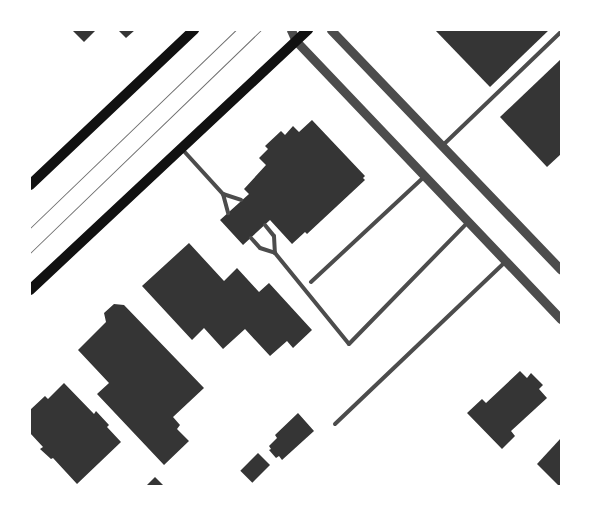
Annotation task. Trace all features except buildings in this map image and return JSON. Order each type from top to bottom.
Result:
[{"type":"main road","points":[[30,185],[194,30]]},
{"type":"main road","points":[[30,290],[308,30]]},
{"type":"street","points":[[291,30],[296,41],[561,318]]},
{"type":"street","points":[[331,30],[561,270]]},
{"type":"lane","points":[[442,146],[561,32]]},
{"type":"lane","points":[[182,148],[223,194],[228,213]]},
{"type":"lane","points":[[311,282],[425,176]]},
{"type":"lane","points":[[223,194],[241,200]]},
{"type":"lane","points":[[251,238],[260,248],[275,253],[349,344],[468,222]]},
{"type":"lane","points":[[265,225],[274,236],[275,253]]},
{"type":"lane","points":[[335,424],[506,261]]},
{"type":"tram line","points":[[30,228],[236,30]]},
{"type":"tram line","points":[[30,253],[261,30]]}]
